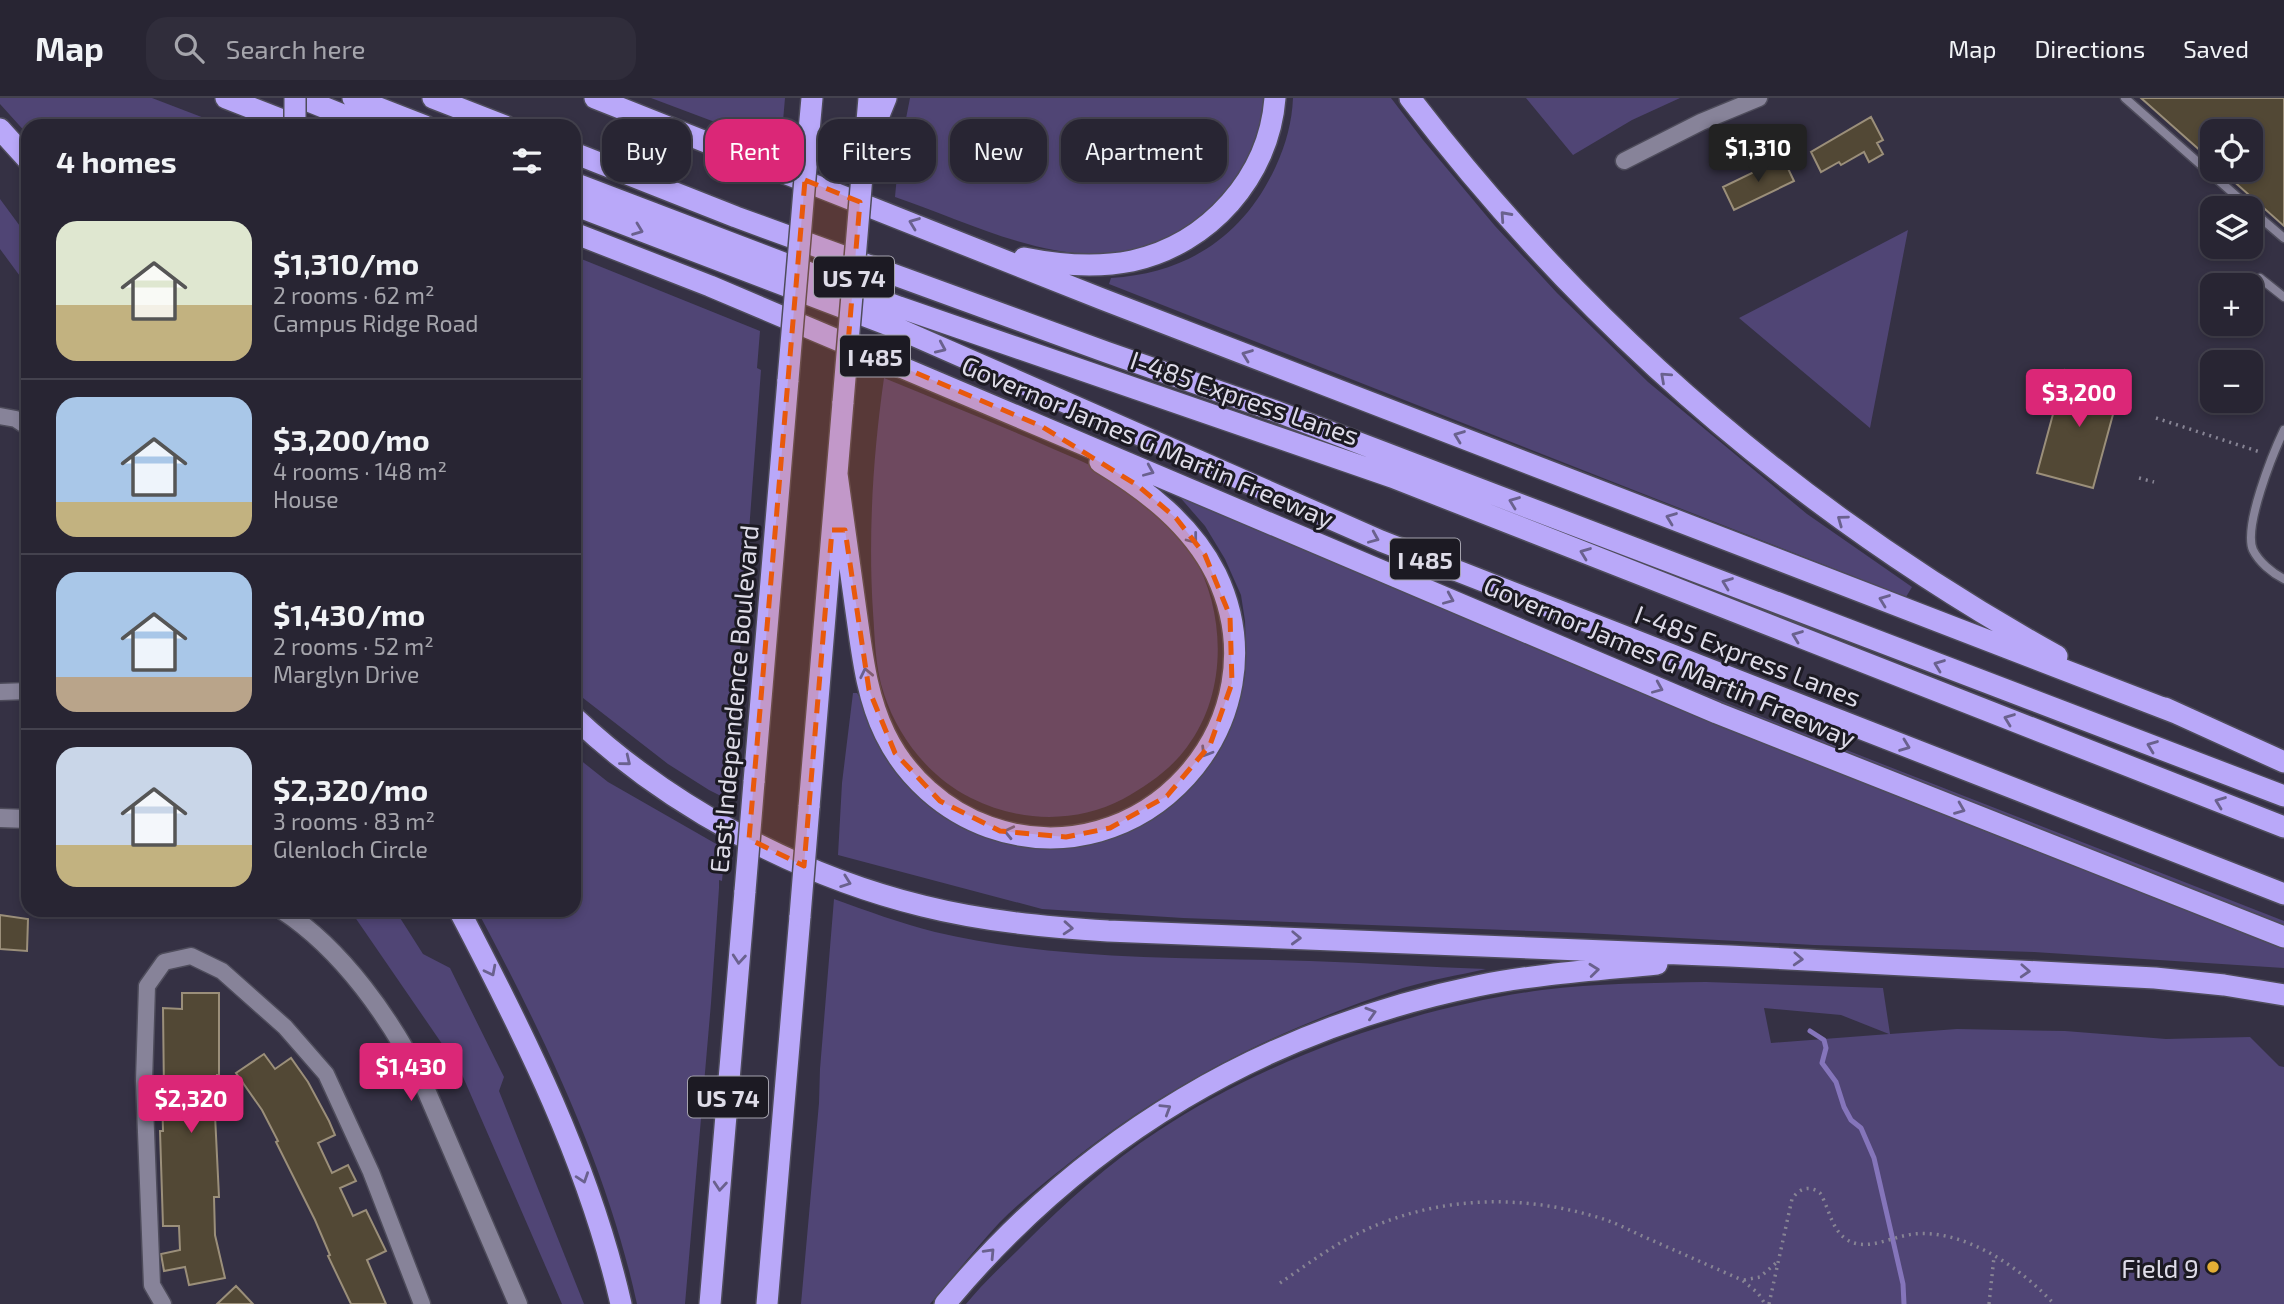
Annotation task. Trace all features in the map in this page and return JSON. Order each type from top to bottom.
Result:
[{"type":"highway","points":[[226,98],[279,119]]},
{"type":"highway","points":[[295,98],[296,119]]},
{"type":"highway","points":[[301,98],[353,119]]},
{"type":"highway","points":[[354,98],[407,119]]},
{"type":"highway","points":[[433,98],[487,119]]},
{"type":"highway","points":[[595,98],[1115,304],[2176,713]]},
{"type":"highway","name":"East Independence Boulevard","points":[[710,1304],[812,98]]},
{"type":"highway","name":"US 74","points":[[867,119],[869,98]]},
{"type":"highway","points":[[877,119],[886,98]]},
{"type":"highway","points":[[978,248],[1034,260],[1088,265],[1132,261],[1174,246],[1211,222],[1241,190],[1263,152],[1270,131],[1275,98]]},
{"type":"highway","points":[[1409,98],[1499,209],[1546,261],[1640,354],[1738,440],[1843,521],[1950,593],[2073,664],[2117,687],[2284,762]]},
{"type":"highway","points":[[0,129],[21,152]]},
{"type":"highway","points":[[581,156],[736,217],[1291,417],[2284,796]]},
{"type":"highway","name":"US 74","points":[[767,1304],[861,182]]},
{"type":"highway","name":"I-485 Express Lanes","points":[[581,186],[899,307],[1392,477],[2284,827]]},
{"type":"highway","name":"I-485 Express Lanes","points":[[581,208],[899,330],[1381,541],[2284,894]]},
{"type":"highway","name":"Governor James G Martin Freeway","points":[[581,236],[710,286],[1717,713],[2284,937]]},
{"type":"highway","points":[[837,474],[863,663],[876,712],[895,753],[923,787],[959,813],[979,823],[1022,835],[1055,837],[1088,834],[1110,828],[1149,809],[1167,796],[1198,764],[1215,735],[1227,704],[1234,661],[1233,639],[1230,617],[1216,574],[1175,518],[1137,485],[1041,426]]},
{"type":"highway","points":[[581,724],[636,769],[688,804],[801,865],[860,887],[934,908],[983,918],[1108,931],[1730,956],[2155,978],[2284,995]]},
{"type":"highway","points":[[464,917],[525,1038],[556,1107],[586,1187],[621,1304]]},
{"type":"highway","points":[[945,1304],[1009,1233],[1052,1193],[1098,1156],[1146,1121],[1198,1089],[1305,1037],[1364,1015],[1479,985],[1730,956]]},
{"type":"street","points":[[1624,161],[1701,122],[1759,98]]},
{"type":"street","points":[[0,416],[21,422]]},
{"type":"street","points":[[0,692],[21,691]]},
{"type":"street","points":[[0,818],[21,819]]},
{"type":"street","points":[[293,917],[338,959],[381,1010],[408,1054],[518,1304]]},
{"type":"street","points":[[163,1304],[152,1285],[144,1081],[147,986],[164,962],[191,956],[222,971],[285,1027],[326,1074],[371,1172],[422,1304]]},
{"type":"lane","points":[[2125,98],[2236,196]]},
{"type":"lane","points":[[2263,219],[2284,238]]},
{"type":"lane","points":[[2263,280],[2283,293]]},
{"type":"lane","points":[[2284,430],[2250,524],[2252,549],[2272,573],[2284,579]]},
{"type":"path","points":[[2157,418],[2260,452]]},
{"type":"path","points":[[2139,478],[2154,482]]},
{"type":"path","points":[[1767,1304],[1793,1199],[1801,1190],[1807,1188],[1820,1193],[1841,1235],[1851,1242],[1872,1243],[1906,1236],[1939,1234],[1994,1256],[2021,1273],[2054,1304]]},
{"type":"path","points":[[1280,1283],[1336,1246],[1376,1226],[1425,1210],[1475,1201],[1544,1205],[1603,1219],[1742,1279],[1767,1304]]},
{"type":"path","points":[[1989,1304],[1994,1256]]},
{"type":"path","points":[[1742,1279],[1760,1277],[1777,1262]]},
{"type":"highlighted area","points":[[805,180],[860,202],[848,344],[1041,426],[1137,485],[1176,518],[1205,555],[1230,616],[1232,683],[1210,745],[1167,796],[1110,828],[1066,837],[1000,831],[940,801],[895,753],[869,690],[845,530],[832,530],[804,866],[749,839]]},
{"type":"shaded area","points":[[0,98],[152,98],[207,119],[21,119],[21,127],[0,104]]},
{"type":"shaded area","points":[[651,98],[785,98],[783,119],[707,119]]},
{"type":"shaded area","points":[[910,98],[1266,98],[1253,148],[1236,178],[1214,204],[1176,235],[1141,249],[1106,254],[1034,246],[895,197],[896,182],[936,182],[936,119],[906,119]]},
{"type":"shaded area","points":[[1293,98],[1391,98],[1495,226],[1557,293],[1648,382],[1807,514],[1912,587],[1906,597],[1109,284],[1111,278],[1139,275],[1189,259],[1230,231],[1263,191],[1276,166],[1288,133]]},
{"type":"shaded area","points":[[1526,98],[1680,98],[1632,120],[1573,155]]},
{"type":"shaded area","points":[[0,199],[21,228],[21,278],[0,249]]},
{"type":"shaded area","points":[[1908,230],[1870,428],[1739,318]]},
{"type":"shaded area","points":[[581,259],[760,331],[757,368],[761,370],[729,800],[668,764],[581,696]]},
{"type":"shaded area","points":[[884,378],[1022,435],[1111,476],[1148,502],[1193,555],[1212,601],[1216,627],[1216,678],[1210,702],[1187,747],[1158,776],[1132,794],[1105,807],[1066,816],[1047,817],[1008,812],[971,798],[942,779],[917,754],[898,725],[884,694],[879,674],[872,583],[873,495]]},
{"type":"shaded area","points":[[1178,495],[1447,594],[2284,921],[2284,968],[2034,952],[1183,918],[1042,909],[838,855],[842,783],[853,693],[859,696],[867,720],[881,745],[972,826],[1096,836],[1216,749],[1229,726],[1245,676],[1245,621],[1241,595],[1225,559],[1205,526]]},
{"type":"shaded area","points":[[581,761],[608,782],[725,849],[722,881],[719,880],[685,1304],[637,1304],[609,1202],[591,1151],[526,1004],[481,917],[581,917]]},
{"type":"shaded area","points":[[834,899],[935,932],[1028,948],[1122,956],[1486,969],[1413,985],[1312,1021],[1224,1062],[1182,1086],[1102,1138],[1022,1201],[990,1233],[930,1304],[801,1304]]},
{"type":"shaded area","points":[[355,917],[399,917],[423,954],[450,968],[504,1077],[499,1091],[584,1304],[562,1304],[460,1070]]},
{"type":"shaded area","points":[[1706,982],[1883,988],[1890,1034],[1957,1029],[2065,1031],[2166,1039],[2250,1037],[2279,1066],[2284,1067],[2284,1304],[966,1304],[1056,1213],[1122,1156],[1201,1105],[1294,1059],[1392,1023],[1493,998],[1583,986]],"holes":[[[1764,1008],[1841,1015],[1889,1034],[1771,1043]]]},
{"type":"building","points":[[2141,98],[2284,98],[2284,226],[2263,207],[2263,196],[2250,196],[2234,182],[2263,182],[2263,119],[2200,119],[2200,150]]},
{"type":"building","points":[[1871,117],[1883,140],[1877,143],[1883,154],[1869,162],[1864,152],[1821,172],[1811,152]]},
{"type":"building","points":[[1783,158],[1794,181],[1734,210],[1723,187]]},
{"type":"building","points":[[2065,370],[2121,385],[2093,488],[2037,473]]},
{"type":"building","points":[[0,915],[28,919],[27,951],[0,949]]},
{"type":"building","points":[[182,993],[219,993],[218,1115],[215,1115],[219,1197],[214,1197],[215,1235],[225,1278],[189,1285],[185,1267],[164,1271],[161,1254],[180,1250],[179,1226],[163,1226],[160,1131],[163,1131],[164,1094],[163,1008],[182,1009]]},
{"type":"building","points":[[264,1054],[275,1069],[291,1058],[308,1082],[329,1121],[335,1135],[318,1143],[332,1173],[348,1165],[356,1181],[340,1188],[353,1216],[366,1210],[386,1251],[367,1260],[386,1304],[351,1304],[328,1256],[330,1255],[315,1220],[276,1142],[278,1141],[262,1110],[236,1073]]},
{"type":"building","points":[[236,1286],[253,1304],[217,1304]]},
{"type":"waterway","points":[[1810,1031],[1824,1040],[1826,1048],[1822,1063],[1836,1082],[1844,1107],[1851,1120],[1861,1128],[1874,1158],[1903,1284],[1904,1304]]},
{"type":"place","name":"Field 9","points":[[2213,1267]]}]
